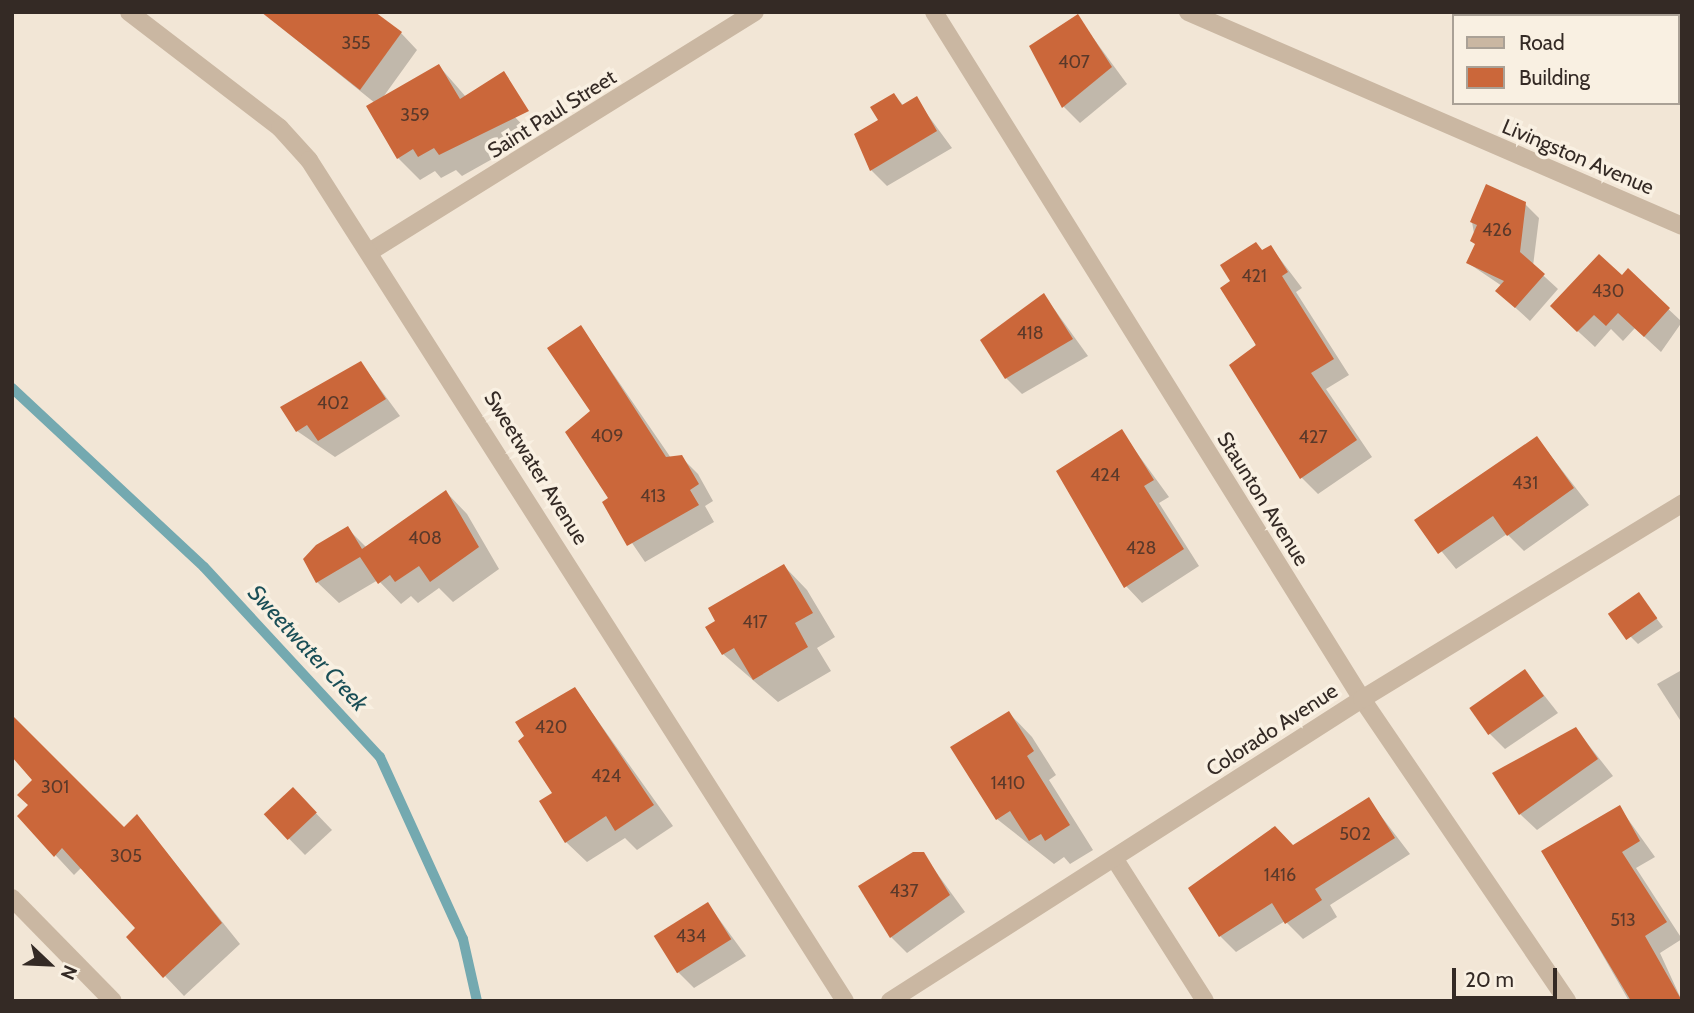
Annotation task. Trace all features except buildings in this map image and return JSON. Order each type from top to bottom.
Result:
[{"type":"street","name":"Sweetwater Avenue","points":[[129,12],[280,128],[372,251],[845,1001]]},
{"type":"street","name":"Saint Paul Street","points":[[372,251],[755,12]]},
{"type":"street","name":"Staunton Avenue","points":[[934,12],[1362,698],[1567,1001]]},
{"type":"street","name":"Livingston Avenue","points":[[1188,12],[1682,226]]},
{"type":"street","name":"Colorado Avenue","points":[[890,1001],[1362,698],[1682,504]]},
{"type":"street","points":[[1114,858],[1205,1001]]},
{"type":"street","points":[[12,898],[113,1001]]},
{"type":"waterway","name":"Sweetwater Creek","points":[[12,388],[204,567],[380,757],[463,939],[477,1001]]}]
